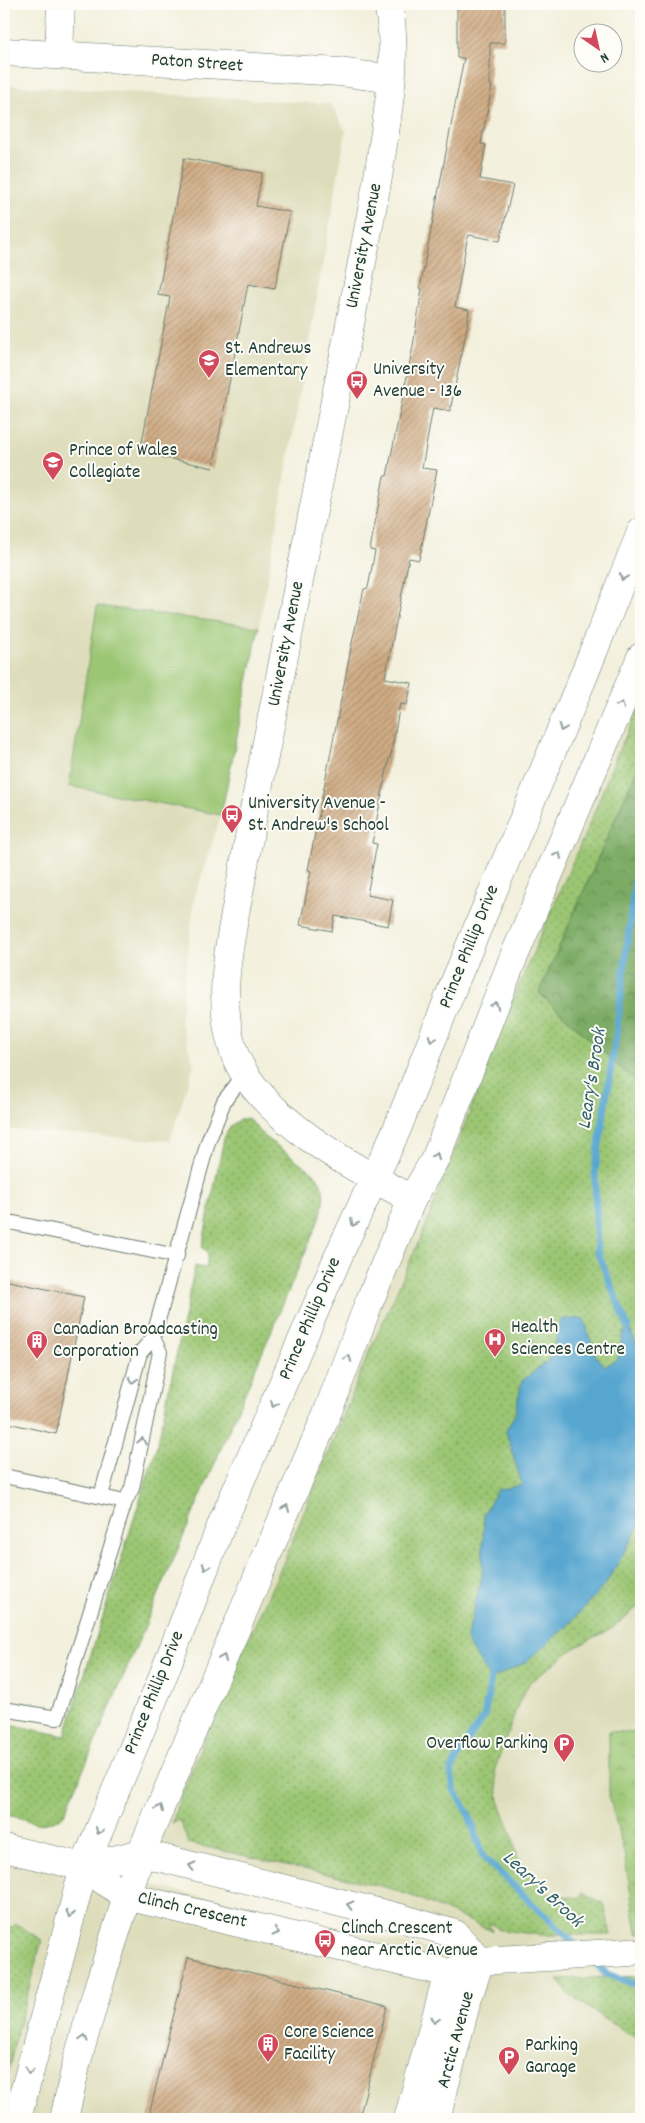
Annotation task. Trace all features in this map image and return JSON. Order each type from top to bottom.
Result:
[{"type":"main road","points":[[59,55],[60,4]]},
{"type":"main road","name":"University Avenue","points":[[388,4],[392,36],[391,79],[386,129],[364,252],[256,796],[232,940],[224,1004],[233,1048],[245,1074],[266,1101],[297,1129],[375,1179],[412,1199]]},
{"type":"main road","name":"Paton Street","points":[[4,52],[340,72],[391,79]]},
{"type":"main road","name":"Prince Phillip Drive","points":[[16,2119],[84,1867],[159,1686],[223,1522],[342,1248],[398,1128],[460,970],[584,675],[641,532]]},
{"type":"main road","points":[[64,2119],[80,2051],[141,1852],[328,1411],[368,1304],[412,1199],[436,1157],[512,961],[641,657]]},
{"type":"main road","points":[[4,1848],[84,1867],[141,1852],[397,1917],[455,1934],[480,1961]]},
{"type":"main road","name":"Clinch Crescent","points":[[84,1867],[126,1896],[448,1973]]},
{"type":"main road","points":[[448,1973],[480,1961],[636,1952]]},
{"type":"main road","name":"Arctic Avenue","points":[[436,2119],[466,2004],[480,1961]]},
{"type":"main road","name":"Arctic Avenue","points":[[408,2119],[448,1973]]},
{"type":"lane","points":[[101,1496],[140,1353],[153,1338],[208,1142],[224,1101],[245,1074]]},
{"type":"lane","points":[[4,1221],[177,1256]]},
{"type":"lane","points":[[4,1709],[56,1718],[125,1502],[132,1488],[160,1352],[153,1338]]},
{"type":"lane","points":[[4,1476],[125,1502]]},
{"type":"shaded area","points":[[4,85],[331,104],[346,131],[259,627],[221,815],[194,900],[180,1022],[194,1064],[170,1141],[4,1129]]},
{"type":"shaded area","name":"Health Sciences Centre","points":[[641,657],[641,1953],[586,1955],[607,1974],[641,1987],[641,2119],[4,2119],[4,1848],[112,1876],[479,1960],[455,1934],[141,1853]]},
{"type":"green space","points":[[97,606],[259,627],[221,815],[69,786]]},
{"type":"green space","name":"Health Sciences Centre","points":[[640,706],[641,760],[539,993],[641,1086],[641,1604],[611,1629],[576,1647],[530,1682],[519,1702],[495,1769],[499,1801],[511,1831],[518,1860],[550,1894],[579,1898],[583,1892],[604,1904],[611,1935],[541,1935],[501,1930],[488,1922],[492,1931],[422,1900],[389,1888],[188,1843],[180,1820],[172,1824],[177,1806],[225,1689],[285,1559],[362,1369],[426,1225],[515,994],[594,813],[616,756]]},
{"type":"green space","points":[[641,760],[641,1086],[539,993]]},
{"type":"green space","points":[[248,1118],[264,1136],[314,1173],[321,1184],[324,1195],[319,1220],[64,1815],[46,1823],[4,1816],[4,1723],[65,1736],[157,1446],[195,1266],[206,1268],[208,1253],[202,1247],[224,1138],[233,1124]]},
{"type":"green space","points":[[641,1716],[641,1934],[637,1933],[624,1853],[609,1796],[609,1731],[636,1733]]},
{"type":"green space","points":[[16,1924],[42,1940],[18,2028],[4,2090],[4,1933]]},
{"type":"green space","points":[[641,1976],[641,2039],[626,2033],[569,1995],[558,1979]]},
{"type":"water","points":[[561,1319],[584,1319],[596,1357],[606,1366],[618,1358],[622,1336],[628,1327],[641,1352],[641,1523],[605,1585],[567,1626],[526,1662],[491,1679],[466,1641],[482,1576],[484,1514],[497,1490],[522,1485],[506,1431],[515,1414],[522,1381],[551,1358]]},
{"type":"building","points":[[457,4],[505,4],[505,43],[490,43],[490,85],[492,86],[481,144],[486,145],[480,179],[513,185],[500,241],[469,235],[467,240],[455,307],[469,310],[467,327],[450,411],[433,408],[422,468],[437,470],[419,560],[409,558],[385,678],[412,683],[407,705],[400,704],[372,843],[377,844],[367,895],[393,900],[388,926],[335,916],[332,931],[300,925],[311,871],[308,870],[353,638],[364,589],[368,588],[375,551],[370,550],[384,476],[387,476],[413,346],[422,289],[420,288],[464,58],[457,58]]},
{"type":"building","points":[[184,158],[262,173],[256,206],[290,212],[275,289],[248,284],[213,468],[140,452],[170,297],[158,295]]},
{"type":"building","name":"Canadian Broadcasting Corporation","points":[[4,1280],[84,1297],[56,1434],[4,1422]]},
{"type":"building","name":"Core Science Facility","points":[[188,1957],[387,2006],[359,2119],[148,2119]]},
{"type":"waterway","name":"Leary's Brook","points":[[628,1327],[597,1251],[595,1171],[616,1036],[641,831]]},
{"type":"waterway","name":"Leary's Brook","points":[[491,1679],[484,1717],[459,1753],[451,1772],[454,1789],[468,1812],[483,1857],[579,1948]]},
{"type":"waterway","name":"Leary's Brook","points":[[594,1962],[607,1974],[641,1987]]},
{"type":"place","name":"St. Andrews Elementary","points":[[209,379]]},
{"type":"place","name":"University Avenue - 136","points":[[357,400]]},
{"type":"place","name":"Prince of Wales Collegiate","points":[[53,481]]},
{"type":"place","name":"University Avenue - St. Andrew's School","points":[[232,834]]},
{"type":"place","name":"Health Sciences Centre","points":[[495,1358]]},
{"type":"place","name":"Canadian Broadcasting Corporation","points":[[37,1360]]},
{"type":"place","name":"Overflow Parking","points":[[564,1763]]},
{"type":"place","name":"Clinch Crescent near Arctic Avenue","points":[[325,1959]]},
{"type":"place","name":"Core Science Facility","points":[[268,2063]]},
{"type":"place","name":"Parking Garage","points":[[509,2076]]}]
